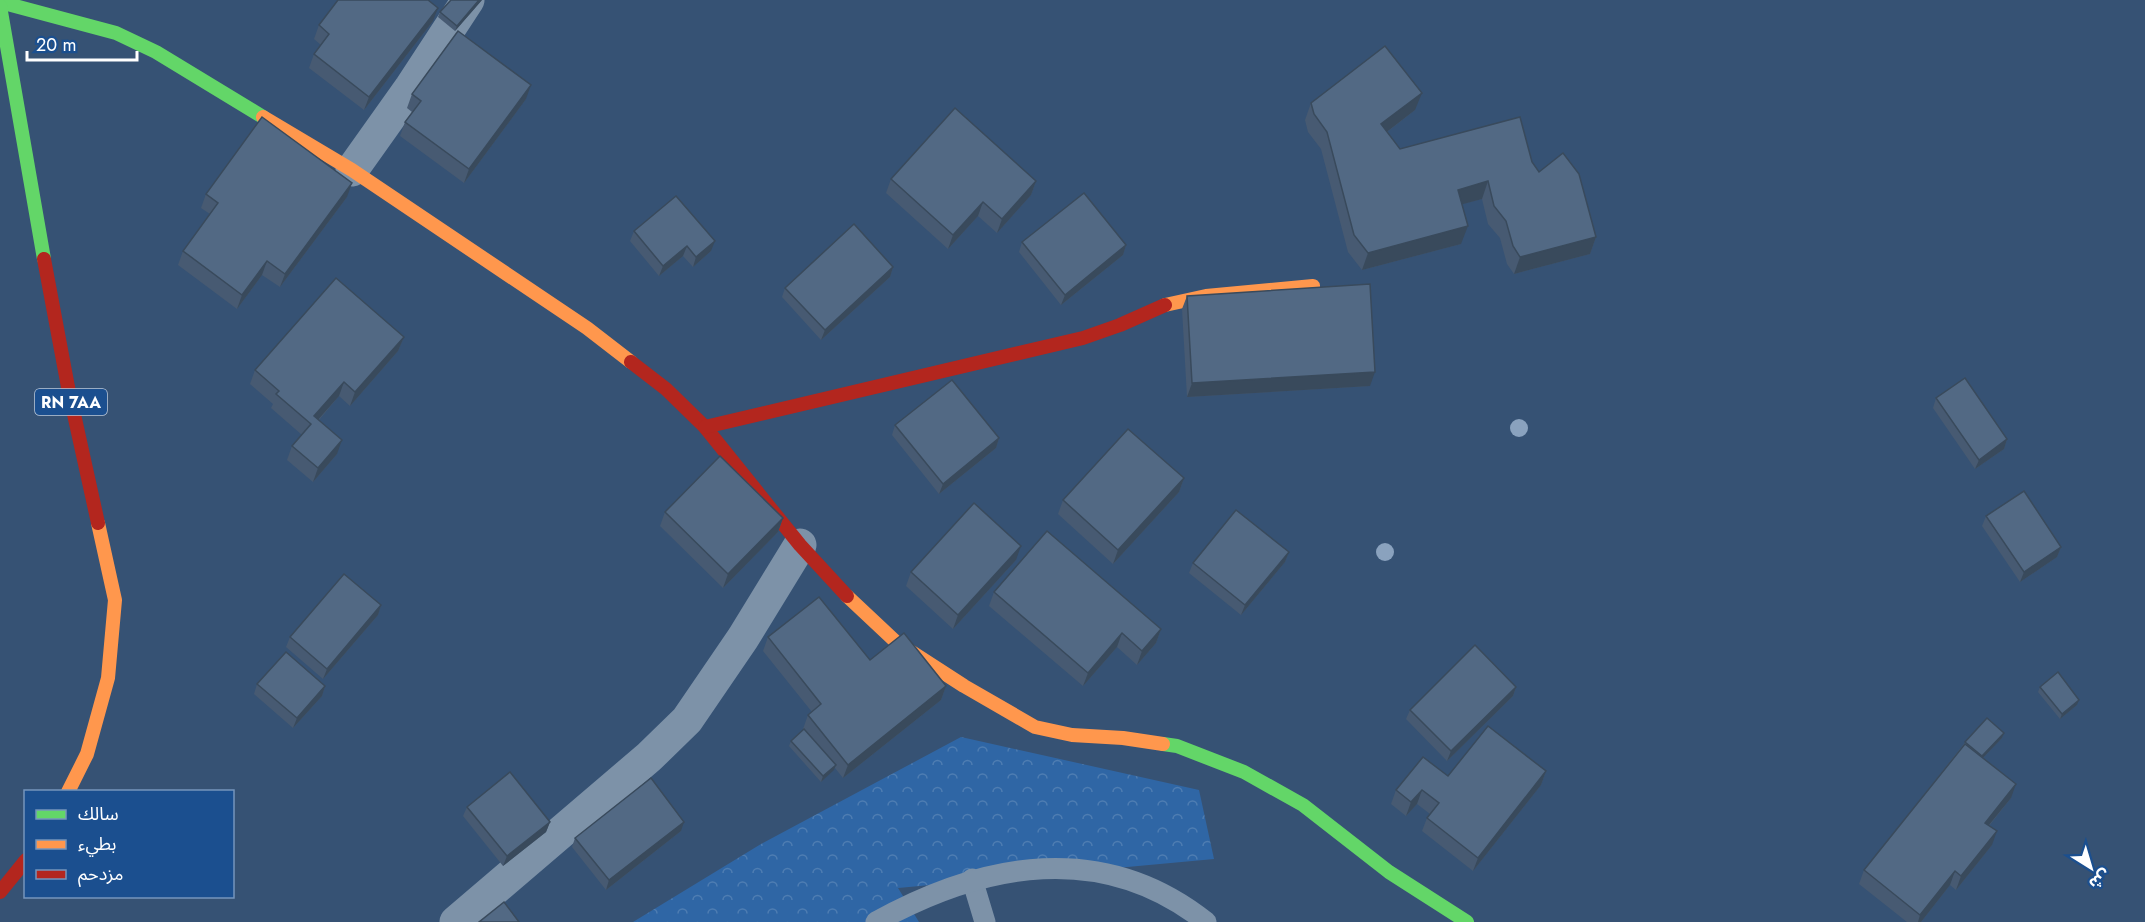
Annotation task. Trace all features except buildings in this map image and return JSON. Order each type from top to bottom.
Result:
[{"type":"street","points":[[352,170],[411,87],[468,0]]},
{"type":"street","points":[[0,4],[116,33],[146,47],[352,170],[586,328],[666,389],[705,427],[800,545],[853,602],[896,642],[964,686],[1035,727],[1072,735],[1123,738],[1177,746],[1244,772],[1303,805],[1389,872],[1467,922]]},
{"type":"street","name":"RN 7AA","points":[[0,4],[7,89],[68,387],[115,600],[108,678],[87,754],[69,790]]},
{"type":"street","points":[[705,427],[1083,338],[1120,325],[1166,304],[1206,296],[1313,286]]},
{"type":"street","points":[[456,922],[649,757],[687,720],[743,638],[800,545]]},
{"type":"street","points":[[0,892],[24,862]]},
{"type":"lane","points":[[876,922],[928,895],[972,879],[1032,869],[1112,873],[1167,894],[1206,922]]},
{"type":"lane","points":[[972,879],[985,922]]},
{"type":"green space","points":[[961,737],[1199,790],[1214,859],[898,888],[919,922],[633,922],[761,844]]},
{"type":"traffic: fast","points":[[0,2],[116,33],[156,52],[263,117]]},
{"type":"traffic: fast","points":[[0,6],[44,259]]},
{"type":"traffic: fast","points":[[1163,744],[1177,746],[1244,772],[1303,805],[1389,872],[1467,922]]},
{"type":"traffic: slow","points":[[263,117],[352,170],[587,328],[631,362]]},
{"type":"traffic: slow","points":[[1165,305],[1206,296],[1313,286]]},
{"type":"traffic: slow","points":[[69,790],[87,754],[108,678],[115,600],[98,523]]},
{"type":"traffic: slow","points":[[847,596],[896,642],[964,686],[1035,727],[1072,735],[1123,738],[1163,744]]},
{"type":"traffic: jam","points":[[44,259],[68,387],[98,523]]},
{"type":"traffic: jam","points":[[705,427],[1083,338],[1165,305]]},
{"type":"traffic: jam","points":[[631,362],[666,389],[705,427],[800,545],[847,596]]},
{"type":"traffic: jam","points":[[0,892],[24,862]]}]
